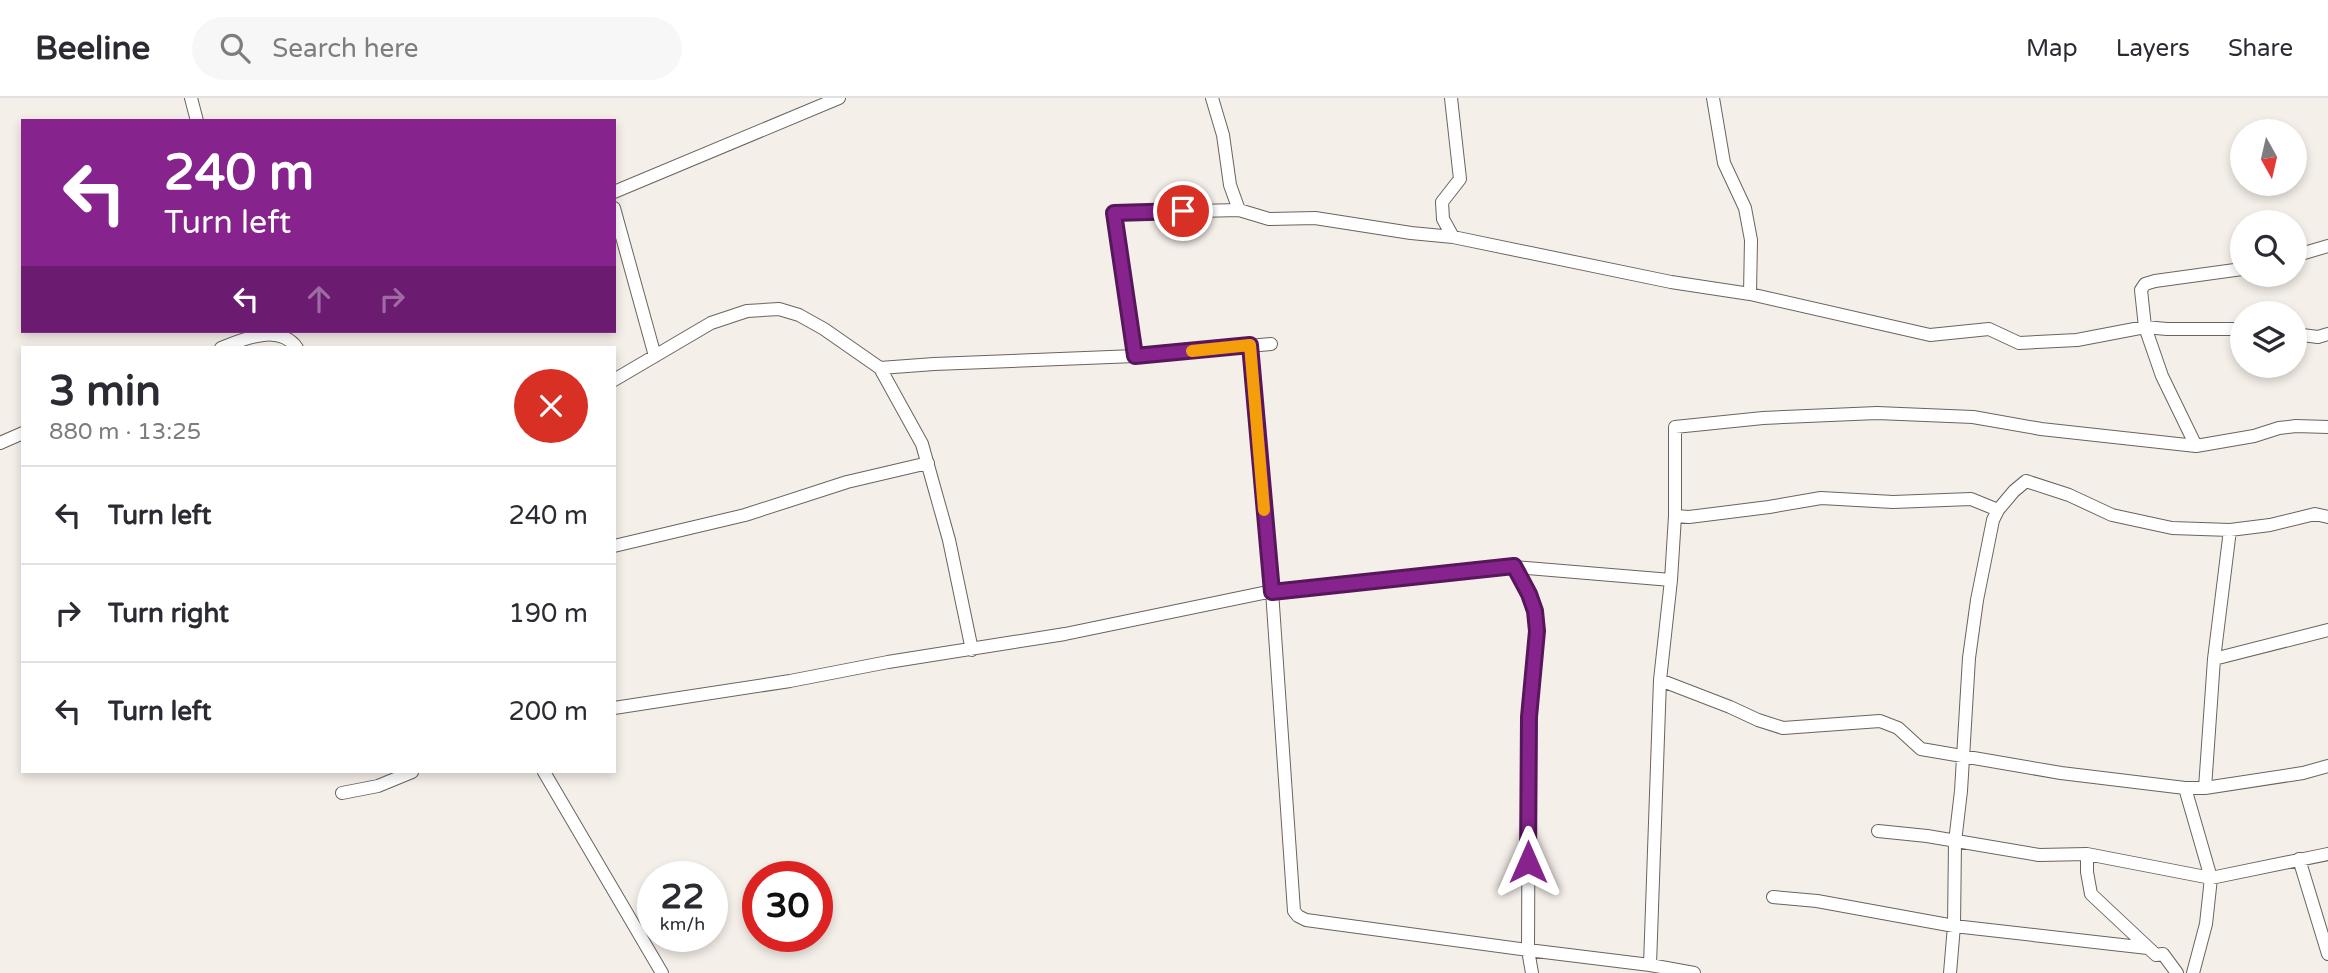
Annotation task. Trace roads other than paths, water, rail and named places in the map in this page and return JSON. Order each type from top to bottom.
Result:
[{"type":"street","points":[[191,98],[196,119]]},
{"type":"street","points":[[616,191],[839,98]]},
{"type":"street","points":[[1212,98],[1223,135],[1230,184],[1239,210]]},
{"type":"street","points":[[1451,98],[1460,179],[1442,202],[1443,219],[1453,237]]},
{"type":"street","points":[[1713,98],[1724,163],[1745,208],[1751,240],[1750,294]]},
{"type":"street","points":[[1135,356],[1114,213],[1239,210],[1269,219],[1315,218],[1453,237],[1671,282],[1750,294],[1930,335],[1989,329],[2019,344],[2077,340],[2145,327],[2230,328]]},
{"type":"street","points":[[616,215],[655,356]]},
{"type":"street","points":[[2307,252],[2328,246]]},
{"type":"street","points":[[2196,446],[2162,376],[2145,327],[2141,290],[2145,284],[2155,281],[2230,271]]},
{"type":"street","points":[[616,379],[711,323],[747,311],[779,309],[800,314],[880,368],[922,444],[949,540],[972,650]]},
{"type":"street","points":[[226,346],[248,337],[269,333]]},
{"type":"street","points":[[277,333],[296,340]]},
{"type":"street","points":[[2307,336],[2318,337],[2328,334]]},
{"type":"street","points":[[880,368],[1135,356],[1271,344]]},
{"type":"street","points":[[1250,345],[1272,592],[1294,911],[1306,920],[1650,964],[1670,971],[1693,973]]},
{"type":"street","points":[[1650,964],[1660,680],[1675,516],[1675,428],[1763,418],[1877,413],[1972,417],[2040,429],[2196,446],[2254,436],[2279,428],[2328,427]]},
{"type":"street","points":[[0,443],[21,434]]},
{"type":"street","points":[[616,546],[745,515],[847,482],[928,463]]},
{"type":"street","points":[[1950,973],[1954,926],[1955,842],[1971,639],[1993,520],[1998,510],[2026,481],[2069,495],[2112,515],[2172,528],[2230,530],[2270,526],[2315,514],[2328,517]]},
{"type":"street","points":[[1675,516],[1689,517],[1769,508],[1821,498],[1893,502],[1971,499],[1998,510]]},
{"type":"street","points":[[2205,789],[2214,659],[2230,530]]},
{"type":"street","points":[[1514,566],[1532,602],[1537,631],[1529,717],[1528,950],[1532,973]]},
{"type":"street","points":[[616,708],[1065,634],[1272,592],[1514,566],[1671,580]]},
{"type":"street","points":[[2214,659],[2328,630]]},
{"type":"street","points":[[1660,680],[1783,728],[1880,721],[1898,728],[1921,748],[2061,773],[2205,789],[2302,773],[2328,766]]},
{"type":"street","points":[[342,793],[387,783],[410,773]]},
{"type":"street","points":[[545,773],[663,973]]},
{"type":"street","points":[[2185,788],[2211,878],[2206,924],[2193,973]]},
{"type":"street","points":[[1878,831],[1927,836],[2039,855],[2087,854],[2211,878],[2328,854]]},
{"type":"street","points":[[2087,854],[2091,894],[2155,955],[2163,954],[2177,973]]},
{"type":"street","points":[[2299,859],[2328,954]]},
{"type":"street","points":[[1773,897],[1817,901],[1954,926],[2149,948]]}]
